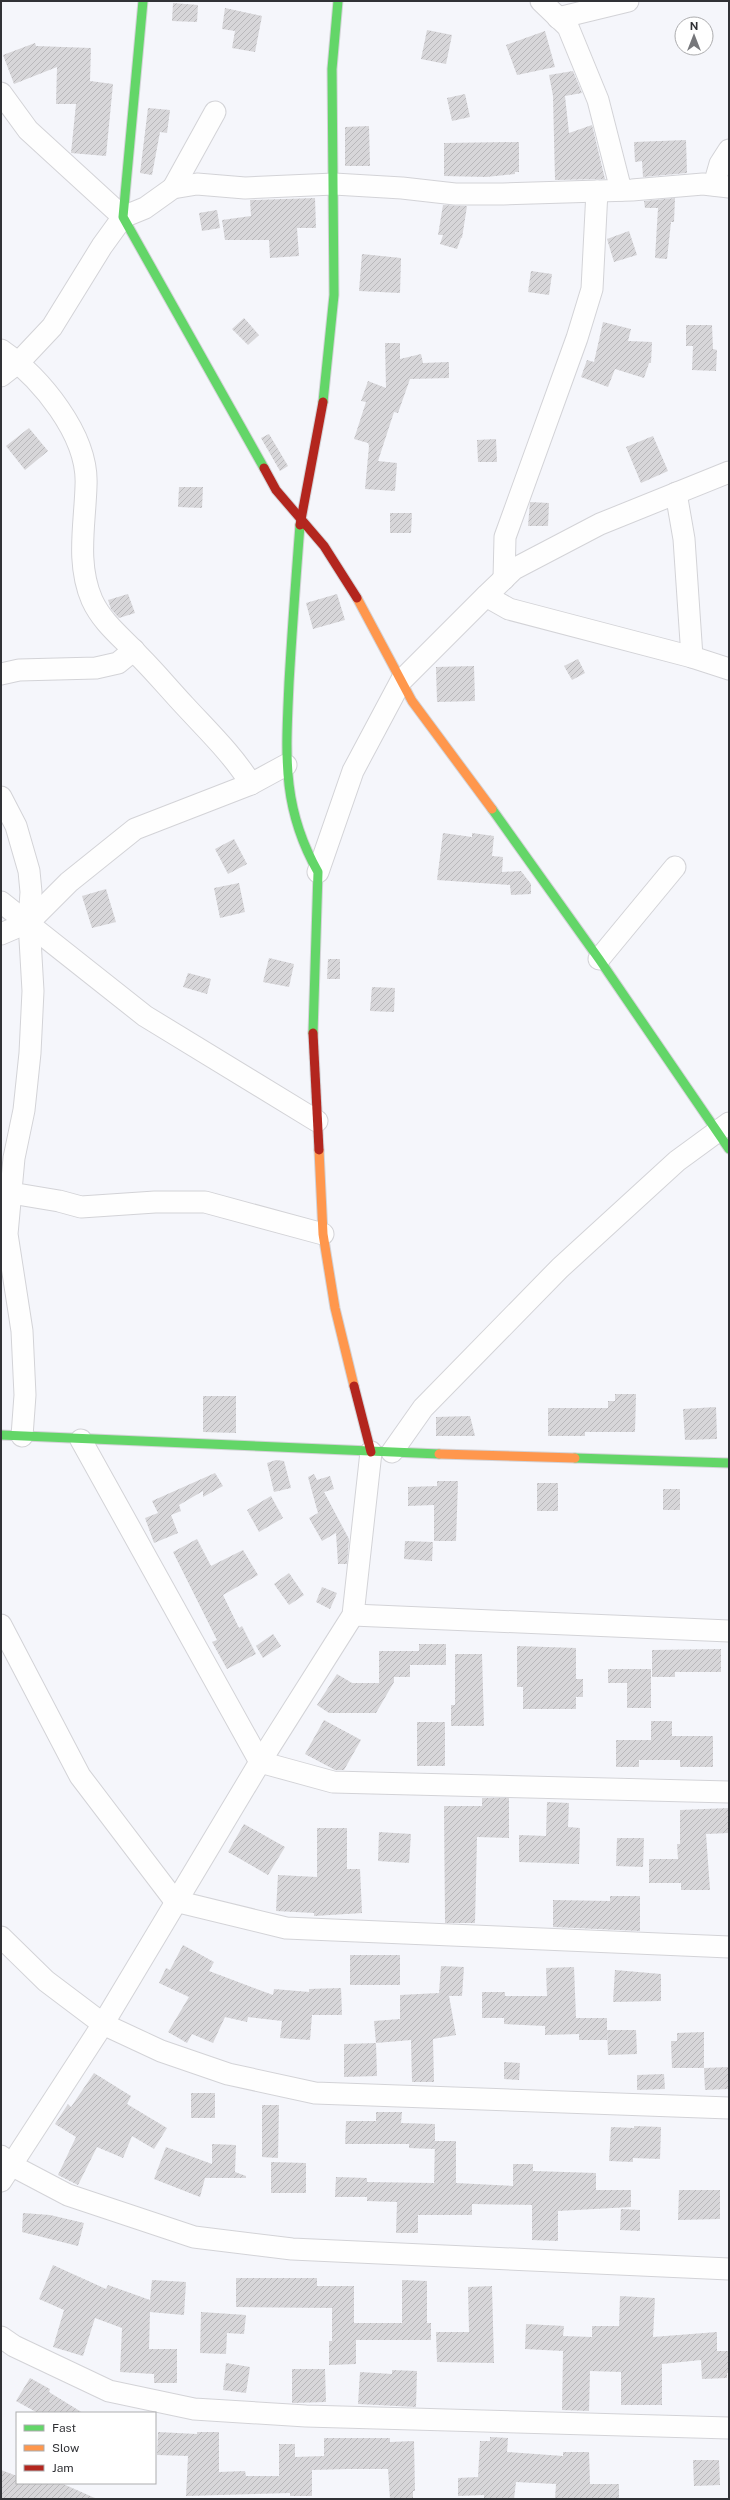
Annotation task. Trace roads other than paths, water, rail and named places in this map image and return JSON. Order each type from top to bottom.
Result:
[{"type":"street","points":[[123,218],[143,1]]},
{"type":"street","points":[[318,872],[305,848],[292,806],[286,765],[292,618],[301,518],[326,389],[334,295],[332,69],[338,1]]},
{"type":"street","points":[[541,1],[568,27],[598,100],[621,190]]},
{"type":"street","points":[[558,18],[628,1]]},
{"type":"street","points":[[4,101],[28,130],[123,218],[276,490],[324,546],[361,604],[412,701],[469,776],[725,1135],[677,1161],[560,1268],[423,1408],[392,1452]]},
{"type":"street","points":[[1,376],[19,362],[52,327],[102,246],[123,218],[146,208],[173,188],[215,112]]},
{"type":"street","points":[[173,188],[197,184],[245,188],[334,184],[402,188],[455,194],[597,191],[703,184],[722,186],[720,164],[729,150]]},
{"type":"street","points":[[504,579],[505,537],[578,338],[592,289],[597,191]]},
{"type":"street","points":[[1,350],[19,362],[35,377],[71,428],[81,454],[87,484],[81,550],[85,576],[92,599],[105,622],[134,650],[236,760],[251,784]]},
{"type":"street","points":[[729,472],[600,524],[514,569],[401,681],[353,771],[318,872],[313,1032],[323,1234],[335,1308],[371,1452],[353,1615],[260,1762],[175,1902],[104,2024],[4,2167],[68,2195],[194,2238],[292,2249],[729,2269]]},
{"type":"street","points":[[676,493],[684,539],[692,656]]},
{"type":"street","points":[[486,596],[509,609],[692,656],[729,669]]},
{"type":"street","points":[[1,674],[19,670],[96,668],[118,663],[134,650]]},
{"type":"street","points":[[1,934],[29,922],[69,882],[135,829],[251,784],[286,765]]},
{"type":"street","points":[[1,797],[16,826],[28,870],[31,892],[29,922],[33,991],[30,1053],[24,1110],[14,1158],[7,1234],[22,1331],[25,1396],[22,1436]]},
{"type":"street","points":[[599,959],[675,867]]},
{"type":"street","points":[[1,902],[29,922],[145,1016],[317,1121]]},
{"type":"street","points":[[11,1193],[59,1201],[81,1208],[155,1202],[205,1202],[323,1234]]},
{"type":"street","points":[[1,1435],[81,1440],[371,1452],[729,1463]]},
{"type":"street","points":[[81,1440],[260,1762],[333,1782],[729,1792]]},
{"type":"street","points":[[353,1615],[729,1631]]},
{"type":"street","points":[[1,1625],[80,1776],[175,1902],[286,1928],[729,1946]]},
{"type":"street","points":[[1,1937],[46,1981],[104,2024],[161,2051],[228,2074],[315,2093],[729,2108]]},
{"type":"street","points":[[1,2337],[14,2346],[109,2391],[194,2409],[314,2416],[729,2428]]}]
